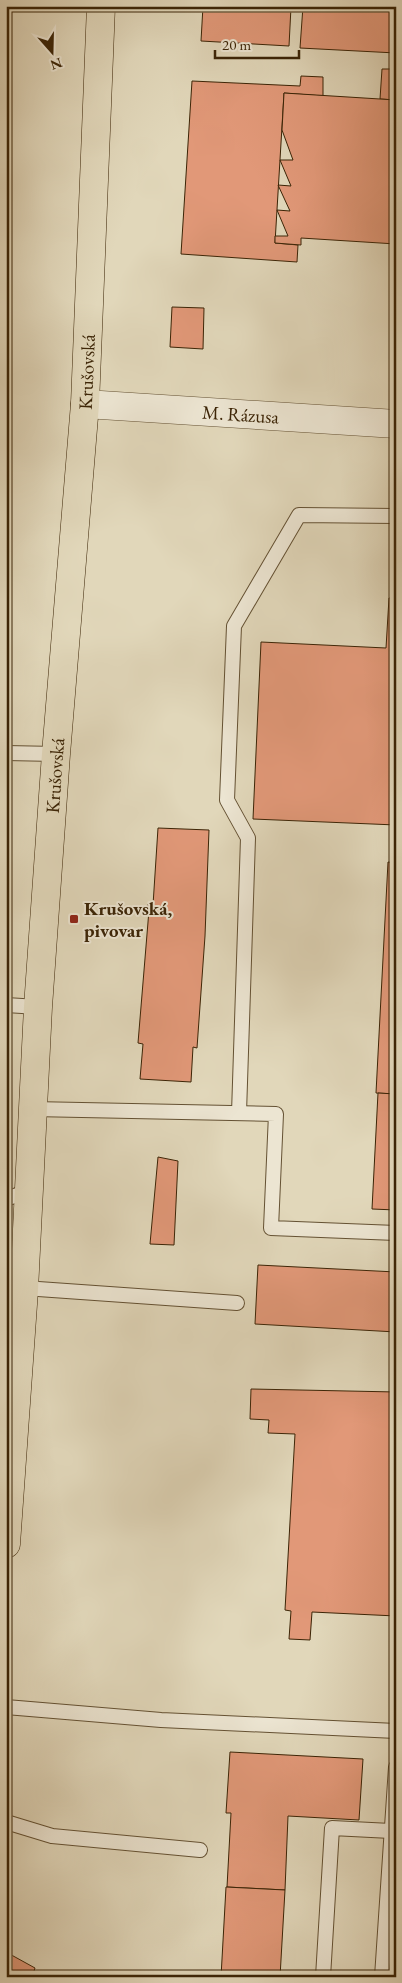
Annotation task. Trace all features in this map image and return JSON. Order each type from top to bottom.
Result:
[{"type":"main road","name":"Krušovská","points":[[6,1544],[9,1467],[24,1288],[17,1195],[32,1108],[56,754],[85,404],[101,6]]},
{"type":"street","name":"M. Rázusa","points":[[85,404],[396,424]]},
{"type":"lane","points":[[239,1113],[248,838],[227,800],[234,626],[299,515],[396,516]]},
{"type":"lane","points":[[6,753],[56,754]]},
{"type":"lane","points":[[6,1005],[38,1007]]},
{"type":"lane","points":[[32,1108],[276,1114],[272,1228],[396,1233]]},
{"type":"lane","points":[[24,1288],[236,1303]]},
{"type":"lane","points":[[6,1707],[161,1720],[396,1731]]},
{"type":"lane","points":[[382,1977],[396,1767]]},
{"type":"lane","points":[[6,1822],[52,1836],[200,1850]]},
{"type":"lane","points":[[323,1977],[332,1828],[391,1831]]},
{"type":"building","points":[[203,6],[291,7],[289,46],[201,41]]},
{"type":"building","points":[[303,6],[396,6],[396,53],[300,48]]},
{"type":"building","points":[[382,69],[396,69],[396,100],[380,99]]},
{"type":"building","points":[[301,76],[323,77],[323,96],[284,93],[275,243],[298,245],[297,262],[181,254],[192,81],[300,86]]},
{"type":"building","points":[[284,93],[396,100],[396,244],[301,238],[301,245],[275,243],[275,236],[288,236],[277,210],[290,211],[278,185],[291,186],[280,160],[293,160],[282,130]]},
{"type":"building","points":[[172,307],[204,308],[203,349],[170,347]]},
{"type":"building","points":[[389,598],[396,598],[396,825],[253,819],[261,642],[386,648]]},
{"type":"building","points":[[158,828],[209,830],[205,936],[197,1048],[193,1047],[191,1082],[140,1079],[143,1044],[138,1043],[149,910],[147,905],[153,905]]},
{"type":"building","points":[[388,862],[396,863],[396,1094],[376,1093]]},
{"type":"building","points":[[378,1093],[396,1094],[396,1210],[372,1209]]},
{"type":"building","points":[[158,1157],[178,1161],[174,1245],[150,1244]]},
{"type":"building","points":[[258,1265],[396,1272],[396,1332],[255,1324]]},
{"type":"building","points":[[251,1389],[396,1392],[396,1616],[312,1612],[310,1640],[289,1639],[291,1611],[285,1610],[295,1434],[268,1433],[269,1420],[250,1419]]},
{"type":"building","points":[[230,1752],[363,1759],[359,1820],[288,1816],[285,1890],[227,1887],[231,1813],[226,1813]]},
{"type":"building","points":[[226,1887],[285,1890],[280,1977],[221,1977]]},
{"type":"building","points":[[6,1952],[35,1968],[32,1977],[6,1977]]},
{"type":"place","name":"Krušovská, pivovar","points":[[74,919]]}]
